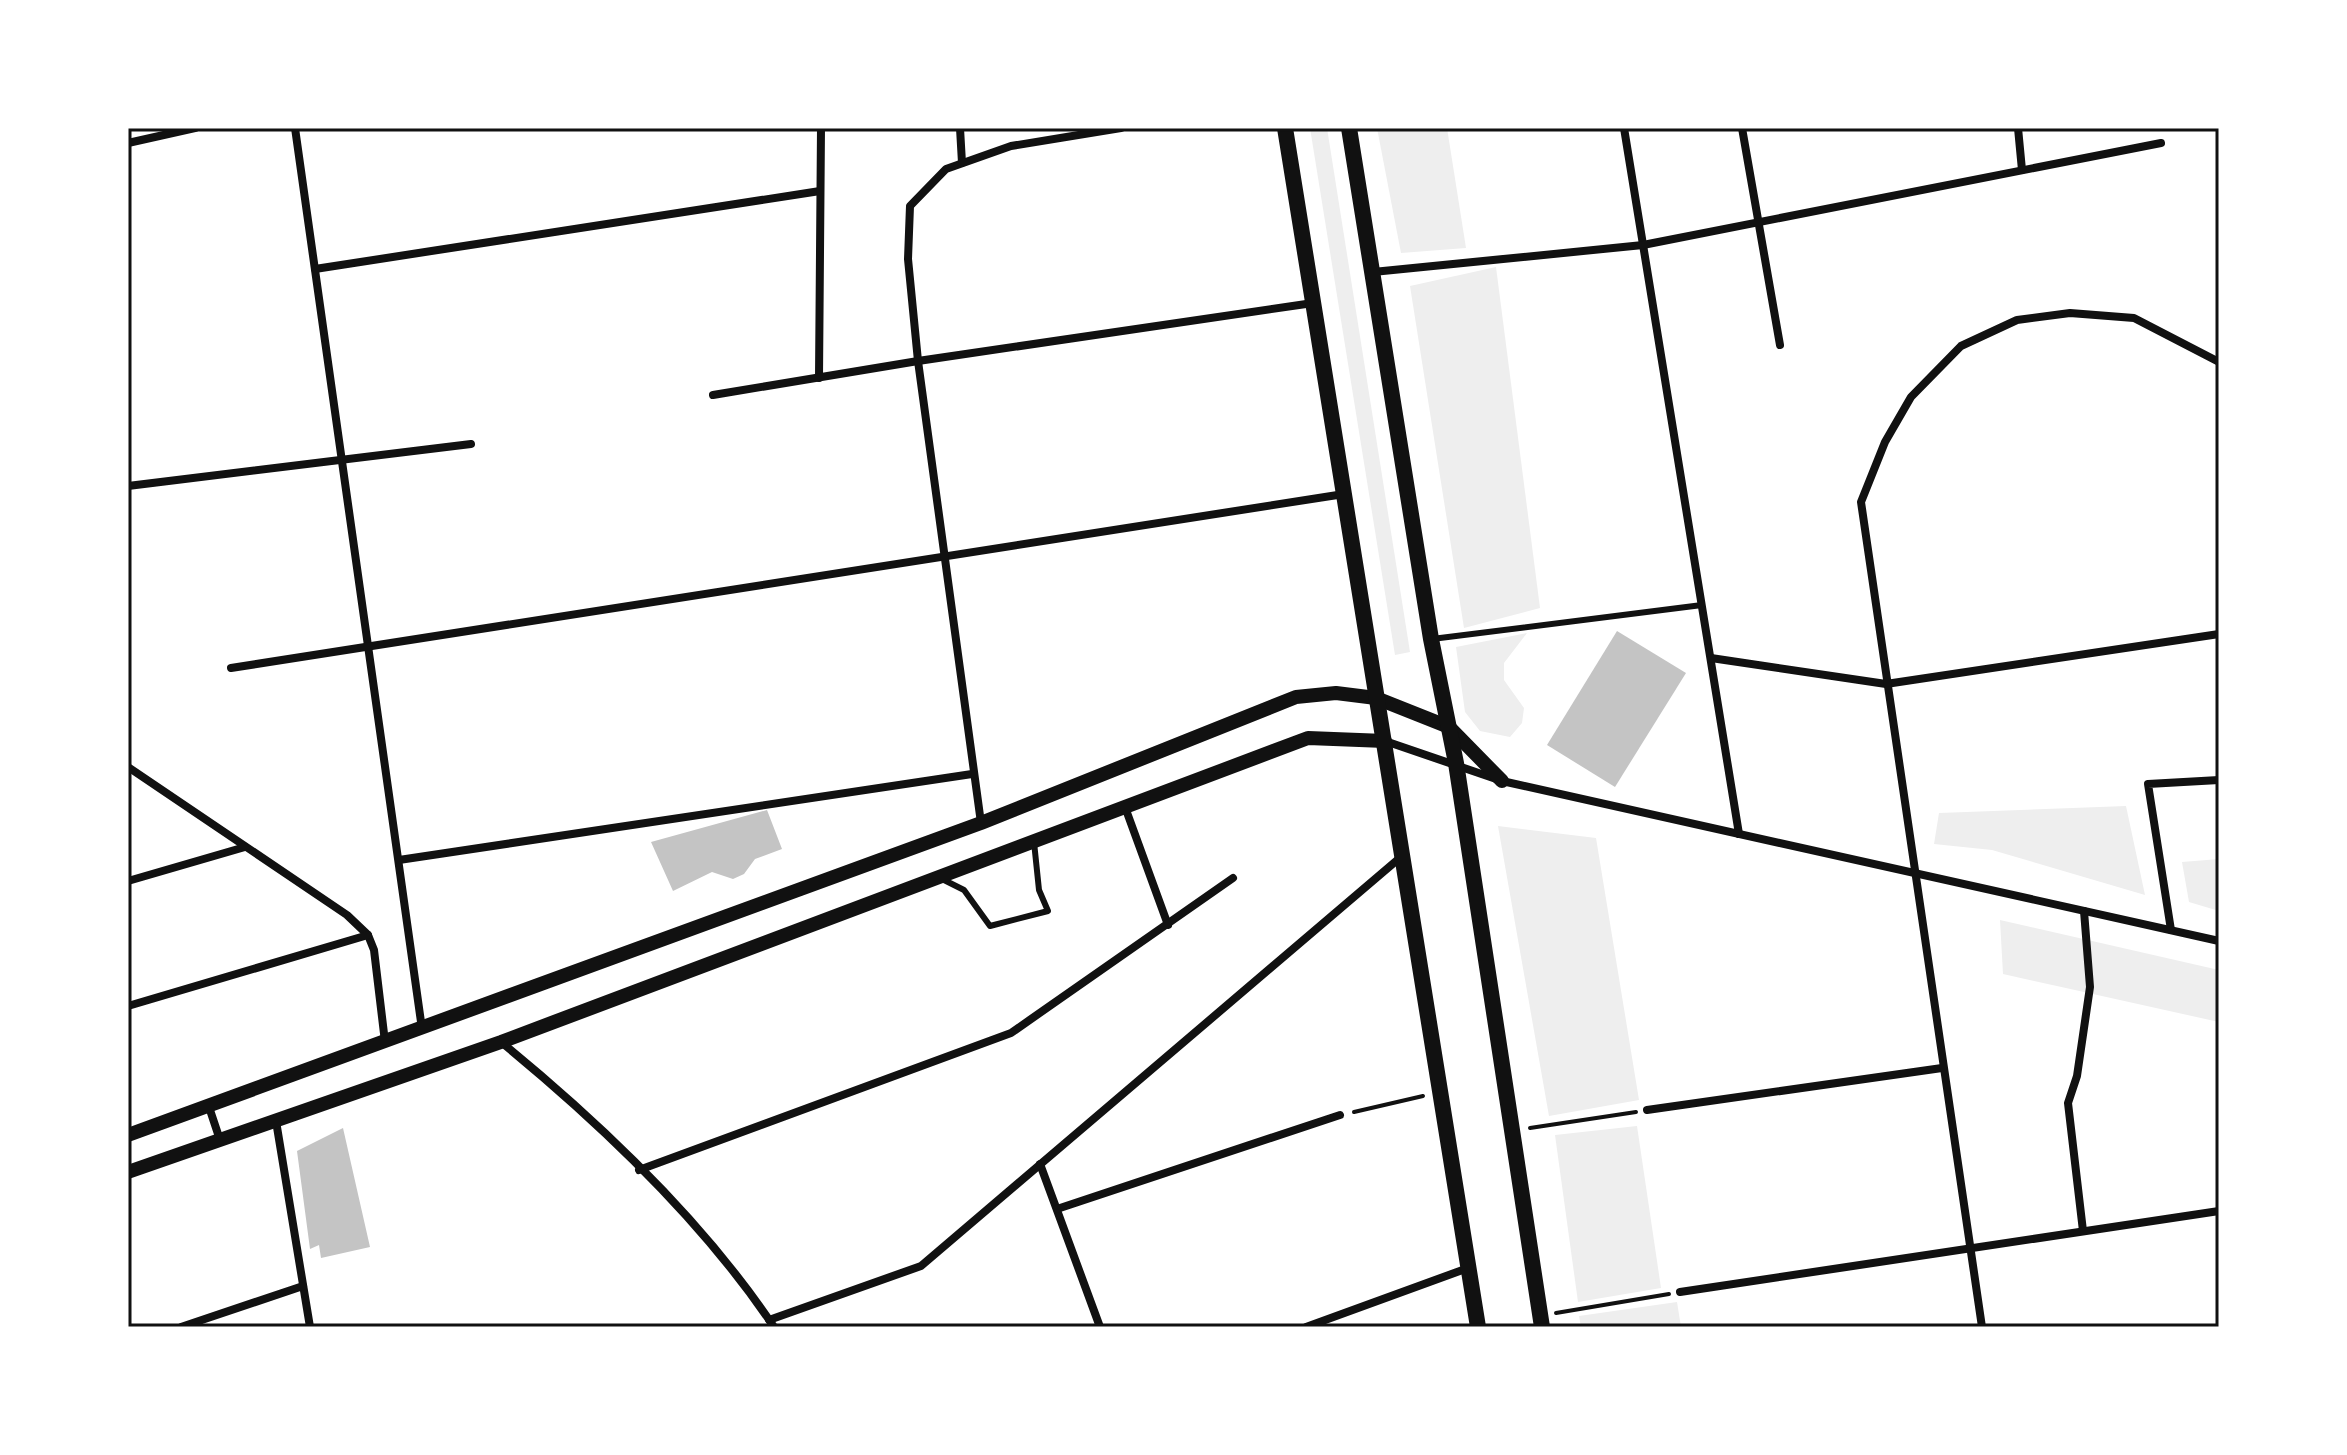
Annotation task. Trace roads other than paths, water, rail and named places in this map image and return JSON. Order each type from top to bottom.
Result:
[{"type":"main road","points":[[1285,128],[1478,1327]]},
{"type":"main road","points":[[1349,128],[1431,639],[1456,763],[1541,1321]]},
{"type":"street","points":[[128,143],[195,128]]},
{"type":"street","points":[[295,128],[422,1029]]},
{"type":"street","points":[[819,378],[821,128]]},
{"type":"street","points":[[960,128],[962,163]]},
{"type":"street","points":[[981,823],[918,361],[908,259],[910,206],[946,169],[962,163],[1011,146],[1121,128]]},
{"type":"street","points":[[1624,128],[1739,834]]},
{"type":"street","points":[[1742,128],[1761,222],[1780,345]]},
{"type":"street","points":[[2018,128],[2022,170]]},
{"type":"street","points":[[1373,272],[1643,245],[2161,143]]},
{"type":"street","points":[[315,269],[820,191]]},
{"type":"street","points":[[713,395],[918,361],[1314,303]]},
{"type":"street","points":[[1982,1327],[1861,502],[1885,442],[1911,397],[1961,346],[2017,320],[2070,313],[2134,318],[2219,362]]},
{"type":"street","points":[[128,486],[471,444]]},
{"type":"street","points":[[231,668],[1344,494]]},
{"type":"street","points":[[1711,658],[1886,684],[2219,634]]},
{"type":"street","points":[[128,1135],[981,823],[1296,697],[1336,693],[1376,698],[1449,727],[1502,781]]},
{"type":"street","points":[[128,1172],[501,1042],[1308,738],[1385,741],[1502,781],[2219,941]]},
{"type":"street","points":[[128,767],[347,915],[368,935],[374,950],[385,1042]]},
{"type":"street","points":[[399,860],[972,774]]},
{"type":"street","points":[[2171,930],[2148,784],[2219,780]]},
{"type":"street","points":[[1125,807],[1168,925]]},
{"type":"street","points":[[128,881],[245,847]]},
{"type":"street","points":[[501,1042],[662,1190],[739,1278],[772,1323],[921,1266],[1402,855]]},
{"type":"street","points":[[639,1170],[1011,1033],[1233,878]]},
{"type":"street","points":[[2083,1231],[2068,1103],[2077,1076],[2090,987],[2084,911]]},
{"type":"street","points":[[128,1006],[368,935]]},
{"type":"street","points":[[1647,1110],[1942,1068]]},
{"type":"street","points":[[209,1107],[220,1140]]},
{"type":"street","points":[[1057,1209],[1340,1115]]},
{"type":"street","points":[[276,1121],[310,1327]]},
{"type":"street","points":[[1040,1164],[1100,1327]]},
{"type":"street","points":[[1680,1292],[2219,1211]]},
{"type":"street","points":[[1306,1327],[1469,1268]]},
{"type":"street","points":[[181,1327],[303,1286]]},
{"type":"lane","points":[[1431,639],[1702,605]]},
{"type":"lane","points":[[939,878],[964,890],[990,926],[1048,911],[1039,890],[1034,841]]}]
